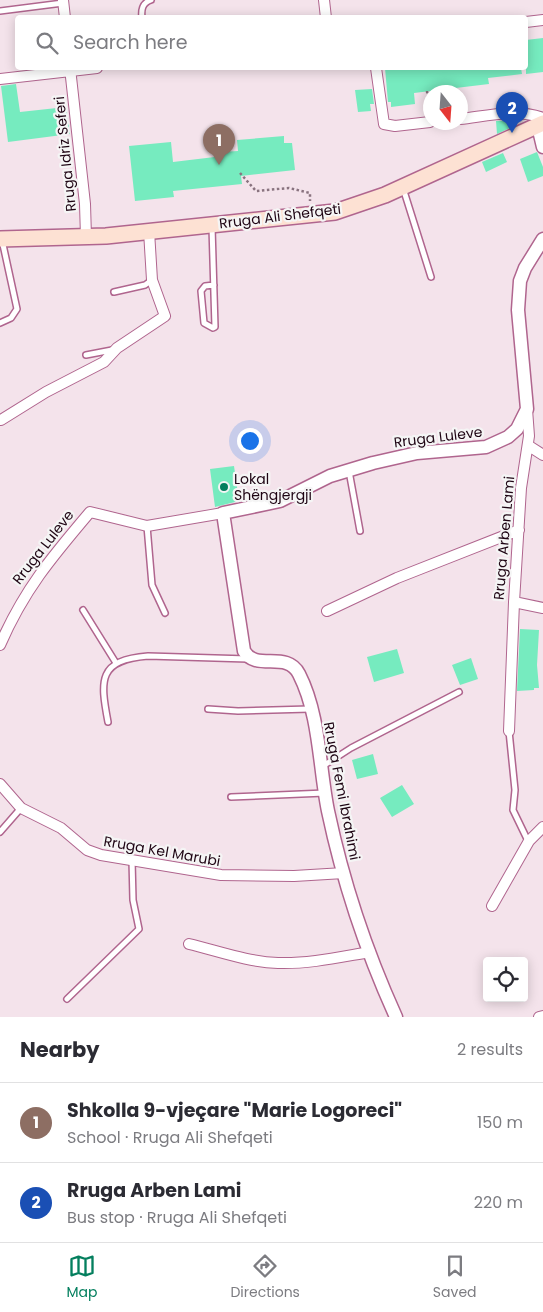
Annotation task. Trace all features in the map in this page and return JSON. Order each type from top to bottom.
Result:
[{"type":"main road","name":"Rruga Ali Shefqeti","points":[[1,239],[86,237],[149,232],[335,212],[354,207],[403,187],[541,123]]},
{"type":"street","points":[[324,0],[326,15]]},
{"type":"street","points":[[63,2],[65,15]]},
{"type":"street","points":[[528,22],[543,20]]},
{"type":"street","points":[[0,79],[64,70]]},
{"type":"street","name":"Rruga Idriz Seferi","points":[[71,70],[85,204],[86,237]]},
{"type":"street","points":[[376,70],[384,124],[395,126],[423,123]]},
{"type":"street","points":[[468,118],[518,113],[531,114],[541,123],[543,146]]},
{"type":"street","points":[[1,420],[46,392],[96,367],[117,348],[165,316],[152,280],[149,232]]},
{"type":"street","name":"Rruga Arben Lami","points":[[509,732],[518,530],[521,488],[529,446],[518,310],[519,288],[525,268],[543,239]]},
{"type":"street","name":"Rruga Luleve","points":[[0,645],[25,594],[44,566],[90,512],[147,526],[280,502],[314,483],[349,470],[395,457],[475,448],[499,442],[517,429],[527,405]]},
{"type":"street","points":[[529,446],[543,455]]},
{"type":"street","points":[[223,513],[244,651],[254,660]]},
{"type":"street","points":[[327,612],[397,578],[518,530]]},
{"type":"street","points":[[514,602],[543,608]]},
{"type":"street","name":"Rruga Femi Ibrahimi","points":[[254,660],[282,661],[294,665],[300,676],[310,710],[324,794],[344,873],[370,952],[396,1017]]},
{"type":"street","name":"Rruga Kel Marubi","points":[[0,784],[21,808],[61,828],[87,850],[132,860],[230,876],[294,876],[344,873]]},
{"type":"street","points":[[492,906],[529,841],[543,827]]},
{"type":"street","points":[[188,944],[250,960],[276,963],[302,962],[370,952]]},
{"type":"street","points":[[539,1017],[543,1016]]},
{"type":"lane","points":[[142,15],[141,10],[146,2],[150,0]]},
{"type":"lane","points":[[0,11],[63,2]]},
{"type":"lane","points":[[403,187],[430,277]]},
{"type":"lane","points":[[212,224],[216,327],[213,328],[204,323],[201,291],[205,286],[214,285]]},
{"type":"lane","points":[[0,323],[11,318],[17,309],[1,239]]},
{"type":"lane","points":[[114,292],[145,285],[152,280]]},
{"type":"lane","points":[[86,355],[117,348]]},
{"type":"lane","points":[[349,470],[360,531]]},
{"type":"lane","points":[[147,526],[152,585],[165,613]]},
{"type":"lane","points":[[83,610],[116,663],[104,677],[102,686],[108,722]]},
{"type":"lane","name":"Rruga Femi Ibrahimi","points":[[116,663],[134,657],[148,656],[254,660]]},
{"type":"lane","points":[[321,767],[351,748],[459,692]]},
{"type":"lane","points":[[208,709],[238,711],[310,710]]},
{"type":"lane","name":"Rruga Arben Lami","points":[[509,732],[515,790],[513,810],[529,841]]},
{"type":"lane","points":[[231,797],[324,794]]},
{"type":"lane","points":[[0,832],[21,808]]},
{"type":"lane","points":[[67,999],[139,929],[132,900],[132,860]]},
{"type":"path","points":[[240,173],[256,191],[289,188],[310,193]]},
{"type":"building","points":[[543,38],[543,72],[526,74],[526,70],[528,70],[528,40]]},
{"type":"building","points":[[385,70],[521,70],[522,74],[488,78],[489,84],[468,87],[468,85],[423,85],[423,92],[414,93],[415,104],[391,107],[391,102],[388,102]]},
{"type":"building","points":[[16,84],[20,112],[66,107],[70,134],[8,142],[1,86]]},
{"type":"building","points":[[372,89],[374,104],[370,104],[371,111],[358,112],[355,90]]},
{"type":"building","points":[[513,120],[514,126],[497,134],[496,121]]},
{"type":"building","points":[[284,136],[284,143],[292,143],[295,170],[241,176],[242,184],[173,191],[174,197],[135,201],[129,146],[171,142],[173,162],[223,156],[222,152],[238,151],[237,140]]},
{"type":"building","points":[[537,152],[543,167],[543,176],[528,182],[520,159]]},
{"type":"building","points":[[503,153],[507,162],[486,172],[482,162]]},
{"type":"building","name":"Lokal Shëngjergji","points":[[234,466],[239,501],[215,507],[210,469]]},
{"type":"building","points":[[520,629],[539,630],[537,665],[539,688],[534,688],[534,690],[517,691]]},
{"type":"building","points":[[397,649],[404,673],[374,682],[367,657]]},
{"type":"building","points":[[471,658],[478,679],[460,685],[452,665]]},
{"type":"building","points":[[373,754],[378,774],[357,779],[352,760]]},
{"type":"building","points":[[402,785],[414,804],[392,817],[380,798]]},
{"type":"place","name":"Rruga Arben Lami","points":[[512,133]]},
{"type":"place","name":"Shkolla 9-vjeçare \"Marie Logoreci\"","points":[[219,165]]},
{"type":"place","name":"Lokal Shëngjergji","points":[[224,487]]}]
